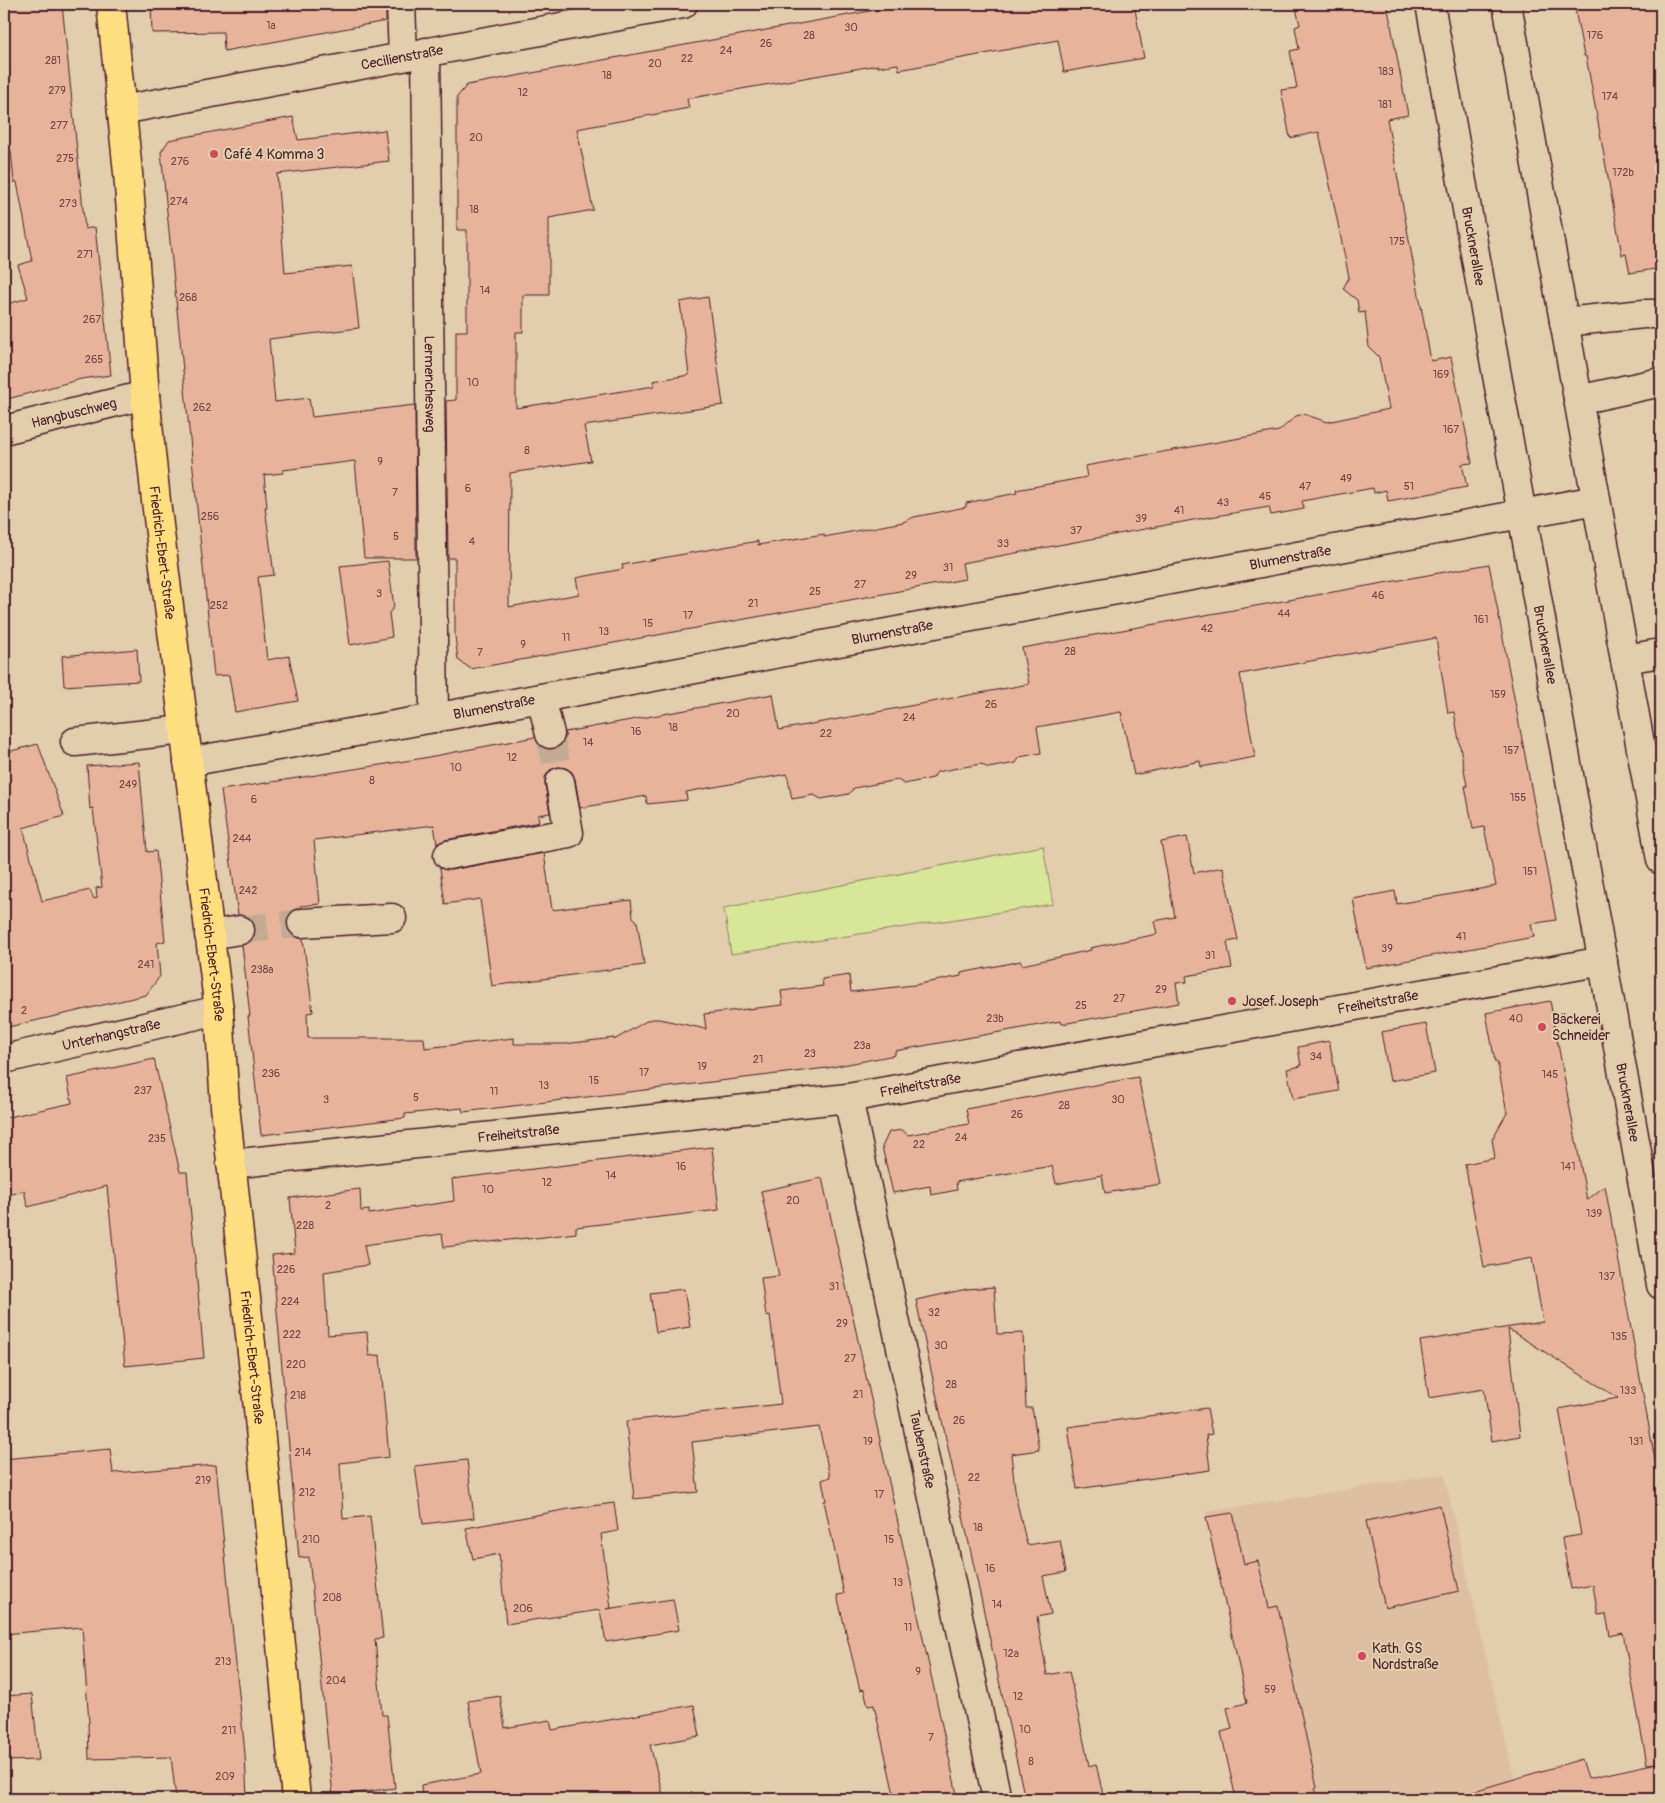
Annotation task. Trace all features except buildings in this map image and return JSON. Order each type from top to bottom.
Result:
[{"type":"main road","name":"Friedrich-Ebert-Straße","points":[[111,4],[122,110],[145,395],[157,511],[219,1010],[225,1106],[296,1799]]},
{"type":"street","name":"Lermenchesweg","points":[[401,4],[415,54],[434,718]]},
{"type":"street","name":"Cecilienstraße","points":[[122,110],[683,4]]},
{"type":"street","name":"Brucknerallee","points":[[1430,4],[1661,1285]]},
{"type":"street","points":[[1507,4],[1661,860]]},
{"type":"street","points":[[1564,322],[1661,314]]},
{"type":"street","points":[[1578,400],[1661,382]]},
{"type":"street","name":"Hangbuschweg","points":[[4,430],[145,395]]},
{"type":"street","name":"Blumenstraße","points":[[188,762],[434,718],[1596,500]]},
{"type":"street","points":[[1625,659],[1661,653]]},
{"type":"street","points":[[541,698],[550,734]]},
{"type":"street","points":[[75,742],[184,730]]},
{"type":"street","points":[[448,855],[569,833],[560,782]]},
{"type":"street","points":[[302,923],[392,918]]},
{"type":"street","points":[[209,935],[240,930]]},
{"type":"street","name":"Freiheitstraße","points":[[232,1164],[848,1098],[1603,961]]},
{"type":"street","name":"Unterhangstraße","points":[[4,1059],[219,1010]]},
{"type":"street","name":"Taubenstraße","points":[[848,1098],[997,1799]]},
{"type":"shaded area","name":"Kath. GS Nordstraße","points":[[1444,1474],[1519,1799],[1270,1799],[1207,1512]]},
{"type":"green space","points":[[1043,846],[1053,904],[731,954],[724,908]]},
{"type":"tunnel","points":[[550,734],[560,782]]},
{"type":"tunnel","points":[[240,930],[302,923]]},
{"type":"place","name":"Café 4 Komma 3","points":[[214,154]]},
{"type":"place","name":"Josef Joseph","points":[[1232,1001]]},
{"type":"place","name":"Bäckerei Schneider","points":[[1542,1027]]},
{"type":"place","name":"Kath. GS Nordstraße","points":[[1362,1656]]}]
